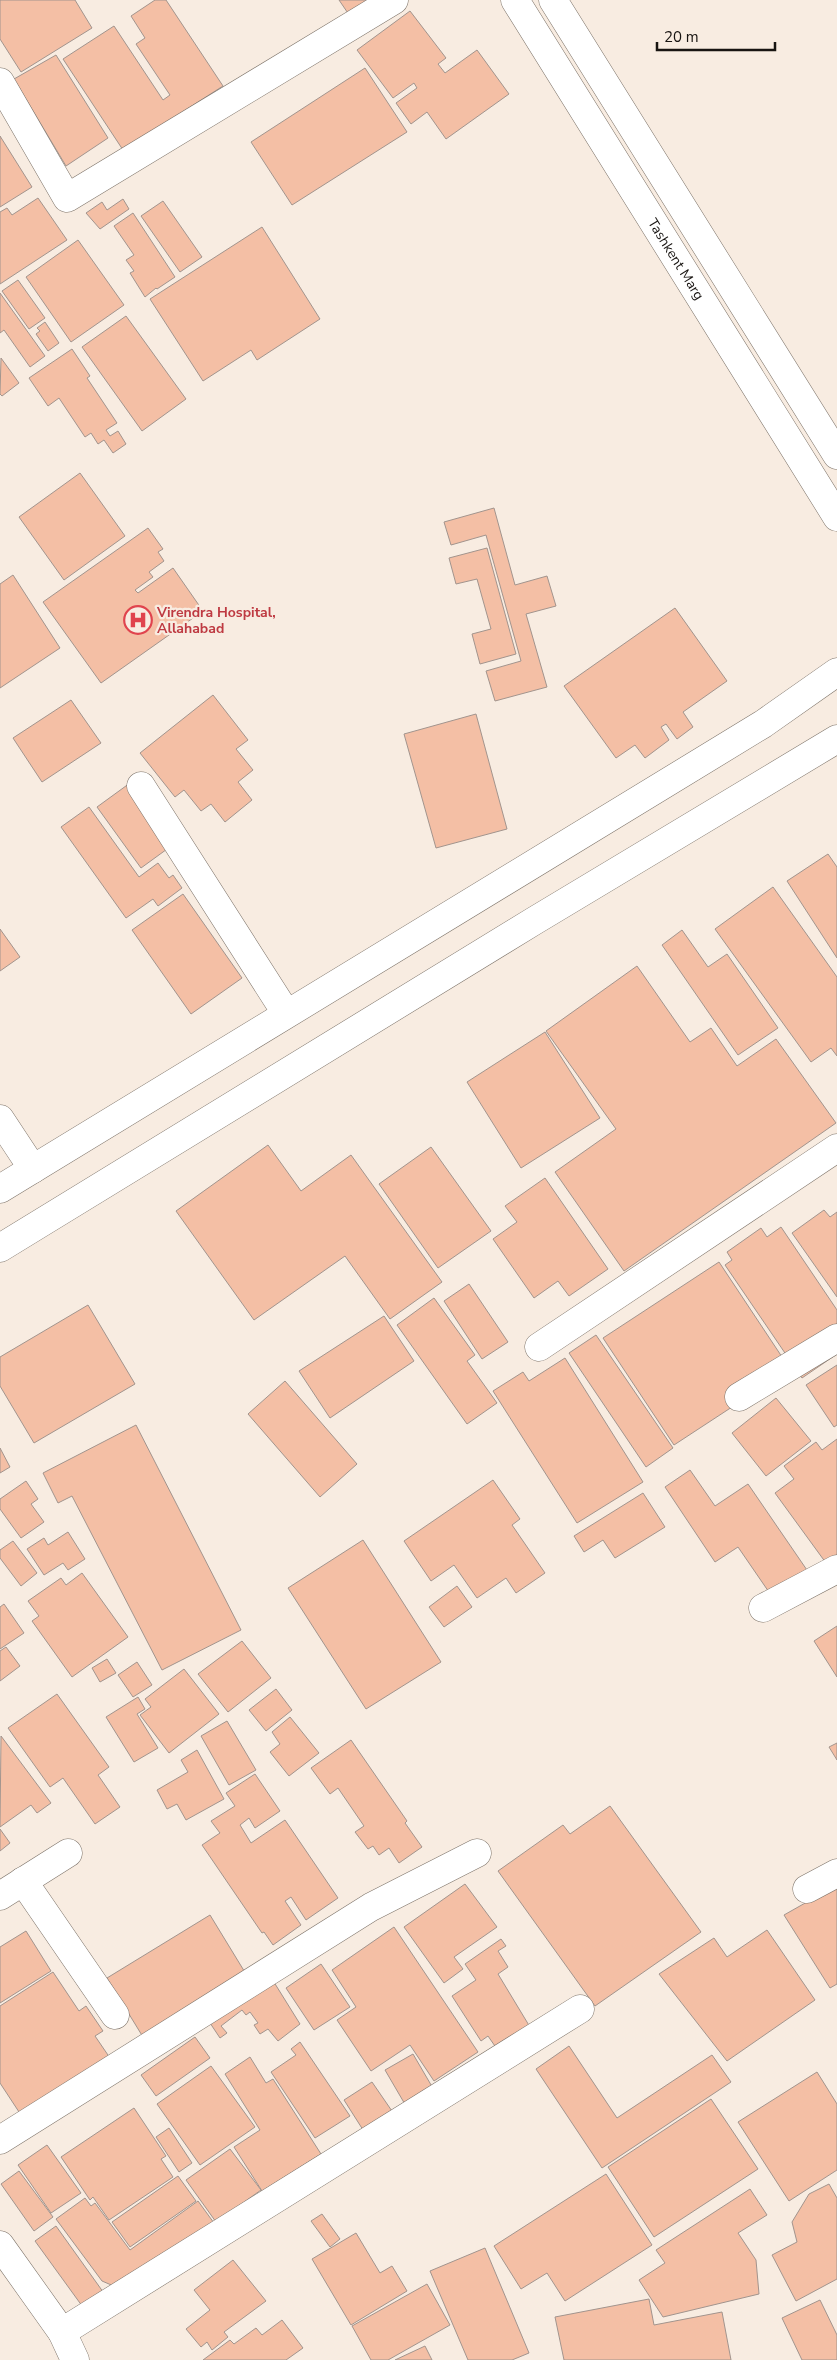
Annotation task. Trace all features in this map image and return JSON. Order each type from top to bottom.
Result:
[{"type":"street","points":[[0,82],[67,198],[394,0]]},
{"type":"street","name":"Tashkent Marg","points":[[514,0],[837,517]]},
{"type":"street","points":[[553,0],[837,455]]},
{"type":"street","points":[[0,1189],[763,724],[837,672]]},
{"type":"street","points":[[0,1248],[459,967],[837,739]]},
{"type":"street","points":[[141,786],[286,1013]]},
{"type":"street","points":[[0,1119],[33,1168]]},
{"type":"street","points":[[539,1347],[837,1148]]},
{"type":"street","points":[[739,1397],[837,1338]]},
{"type":"street","points":[[763,1608],[837,1569]]},
{"type":"street","points":[[0,1896],[68,1853]]},
{"type":"street","points":[[0,2140],[371,1907],[477,1853]]},
{"type":"street","points":[[808,1889],[837,1873]]},
{"type":"street","points":[[23,1882],[115,2015]]},
{"type":"street","points":[[62,2332],[580,2009]]},
{"type":"street","points":[[0,2245],[62,2332],[75,2360]]},
{"type":"building","points":[[0,0],[75,0],[92,28],[21,72],[0,39]]},
{"type":"building","points":[[155,0],[166,0],[223,86],[123,150],[63,59],[114,26],[163,100],[170,95],[136,44],[145,38],[131,16]]},
{"type":"building","points":[[339,0],[385,0],[354,22]]},
{"type":"building","points":[[410,11],[446,58],[438,64],[445,73],[477,50],[509,94],[446,139],[427,112],[411,124],[396,103],[417,88],[414,83],[393,98],[357,50]]},
{"type":"building","points":[[56,55],[108,138],[66,166],[14,79]]},
{"type":"building","points":[[365,68],[407,132],[292,205],[251,142]]},
{"type":"building","points":[[0,136],[32,187],[0,207]]},
{"type":"building","points":[[38,198],[67,240],[0,284],[0,212],[7,208],[12,215]]},
{"type":"building","points":[[123,199],[129,209],[100,229],[86,213],[102,202],[107,210]]},
{"type":"building","points":[[163,201],[202,257],[180,272],[141,216]]},
{"type":"building","points":[[133,213],[175,277],[145,297],[130,273],[134,271],[126,260],[134,255],[114,226]]},
{"type":"building","points":[[262,227],[320,319],[257,360],[251,350],[203,381],[150,299]]},
{"type":"building","points":[[78,240],[124,305],[71,342],[26,277]]},
{"type":"building","points":[[18,280],[45,318],[29,329],[2,291]]},
{"type":"building","points":[[0,293],[45,356],[30,367],[4,330],[0,333]]},
{"type":"building","points":[[126,316],[186,399],[142,431],[82,347]]},
{"type":"building","points":[[45,322],[59,343],[48,351],[36,334],[40,331],[37,328]]},
{"type":"building","points":[[72,349],[90,376],[87,378],[117,423],[106,430],[110,436],[118,431],[126,444],[113,453],[104,440],[98,444],[91,433],[85,437],[59,398],[48,406],[29,378]]},
{"type":"building","points":[[1,358],[19,383],[2,396],[0,394]]},
{"type":"building","points":[[80,473],[125,536],[64,580],[19,517]]},
{"type":"building","points":[[494,508],[515,585],[547,576],[556,606],[526,614],[547,687],[495,701],[486,671],[521,661],[486,535],[451,545],[444,522]]},
{"type":"building","points":[[148,528],[163,549],[158,552],[164,561],[149,572],[153,577],[135,590],[138,593],[173,568],[203,611],[101,683],[43,602]]},
{"type":"building","points":[[487,548],[516,654],[480,664],[472,634],[491,629],[477,579],[456,584],[449,558]]},
{"type":"building","points":[[13,575],[60,648],[0,688],[0,584]]},
{"type":"building","points":[[675,608],[727,681],[683,712],[693,727],[677,739],[666,724],[661,727],[669,740],[645,758],[635,745],[616,758],[564,686]]},
{"type":"building","points":[[213,695],[248,740],[236,749],[253,770],[238,782],[252,800],[225,822],[211,804],[201,811],[184,790],[175,797],[140,753]]},
{"type":"building","points":[[71,700],[101,743],[42,782],[13,738]]},
{"type":"building","points":[[476,714],[507,829],[436,848],[404,734]]},
{"type":"building","points":[[130,783],[174,844],[141,868],[97,807]]},
{"type":"building","points":[[89,807],[139,877],[158,863],[169,878],[173,875],[182,888],[158,906],[153,899],[126,918],[61,827]]},
{"type":"building","points":[[828,854],[837,867],[837,958],[787,881]]},
{"type":"building","points":[[773,887],[837,977],[837,1056],[831,1048],[811,1062],[715,929]]},
{"type":"building","points":[[183,894],[242,978],[191,1014],[132,930]]},
{"type":"building","points":[[0,929],[20,957],[0,971]]},
{"type":"building","points":[[682,930],[708,967],[727,954],[778,1028],[738,1055],[662,945]]},
{"type":"building","points":[[637,966],[690,1042],[711,1028],[737,1066],[776,1039],[836,1123],[624,1271],[555,1172],[616,1129],[546,1031]]},
{"type":"building","points":[[545,1032],[600,1118],[521,1168],[467,1082]]},
{"type":"building","points":[[268,1145],[301,1191],[351,1155],[442,1282],[390,1319],[345,1256],[254,1320],[176,1211]]},
{"type":"building","points":[[431,1147],[491,1231],[438,1268],[379,1184]]},
{"type":"building","points":[[545,1178],[608,1269],[569,1296],[558,1281],[534,1298],[493,1239],[517,1222],[505,1206]]},
{"type":"building","points":[[824,1210],[830,1217],[837,1212],[837,1297],[792,1233]]},
{"type":"building","points":[[781,1227],[837,1310],[837,1354],[802,1378],[725,1265],[732,1260],[727,1252],[761,1228],[767,1237]]},
{"type":"building","points":[[719,1262],[790,1369],[674,1445],[603,1338]]},
{"type":"building","points":[[469,1284],[508,1342],[482,1359],[444,1301]]},
{"type":"building","points":[[434,1298],[475,1355],[467,1361],[497,1403],[467,1424],[397,1325]]},
{"type":"building","points":[[88,1305],[135,1384],[34,1443],[0,1386],[0,1357]]},
{"type":"building","points":[[384,1316],[414,1361],[330,1418],[299,1371]]},
{"type":"building","points":[[596,1335],[673,1448],[646,1467],[569,1353]]},
{"type":"building","points":[[565,1358],[643,1482],[577,1523],[493,1391],[523,1372],[529,1381]]},
{"type":"building","points":[[837,1365],[837,1425],[834,1427],[806,1385]]},
{"type":"building","points":[[285,1381],[357,1464],[320,1497],[248,1414]]},
{"type":"building","points":[[776,1398],[811,1441],[766,1476],[732,1433]]},
{"type":"building","points":[[136,1425],[241,1630],[162,1670],[72,1496],[58,1503],[43,1473]]},
{"type":"building","points":[[837,1439],[837,1555],[826,1563],[775,1493],[794,1479],[784,1466],[816,1442],[822,1450]]},
{"type":"building","points":[[0,1448],[10,1467],[0,1473]]},
{"type":"building","points":[[690,1470],[715,1506],[748,1484],[809,1573],[773,1598],[738,1547],[715,1562],[665,1487]]},
{"type":"building","points":[[493,1480],[520,1519],[512,1525],[545,1573],[516,1593],[506,1578],[477,1598],[454,1565],[431,1581],[404,1541]]},
{"type":"building","points":[[26,1481],[38,1499],[31,1504],[44,1522],[21,1538],[0,1509],[0,1499]]},
{"type":"building","points":[[643,1493],[665,1527],[615,1558],[603,1540],[584,1552],[574,1536]]},
{"type":"building","points":[[68,1532],[85,1559],[68,1570],[63,1563],[44,1575],[27,1549],[44,1538],[48,1545]]},
{"type":"building","points":[[363,1540],[441,1662],[366,1709],[288,1588]]},
{"type":"building","points":[[13,1541],[37,1573],[21,1586],[0,1558],[0,1550]]},
{"type":"building","points":[[82,1573],[128,1637],[72,1677],[32,1621],[39,1616],[28,1601],[61,1578],[66,1585]]},
{"type":"building","points":[[457,1586],[472,1607],[444,1627],[429,1607]]},
{"type":"building","points":[[4,1604],[24,1633],[0,1649],[0,1607]]},
{"type":"building","points":[[837,1626],[837,1677],[814,1641]]},
{"type":"building","points":[[242,1641],[271,1678],[228,1712],[198,1674]]},
{"type":"building","points":[[6,1647],[20,1666],[0,1681],[0,1651]]},
{"type":"building","points":[[107,1659],[116,1673],[100,1682],[92,1668]]},
{"type":"building","points":[[137,1662],[152,1685],[133,1697],[118,1675]]},
{"type":"building","points":[[184,1669],[219,1714],[169,1753],[140,1715],[151,1707],[145,1699]]},
{"type":"building","points":[[276,1689],[292,1710],[266,1731],[249,1710]]},
{"type":"building","points":[[57,1694],[109,1767],[98,1775],[120,1807],[95,1824],[63,1778],[50,1787],[8,1728]]},
{"type":"building","points":[[138,1697],[145,1709],[137,1714],[158,1748],[134,1762],[106,1717]]},
{"type":"building","points":[[290,1717],[319,1753],[289,1776],[270,1752],[280,1744],[272,1732]]},
{"type":"building","points":[[227,1721],[256,1770],[229,1785],[201,1736]]},
{"type":"building","points":[[1,1736],[51,1803],[37,1813],[31,1805],[0,1827]]},
{"type":"building","points":[[351,1740],[407,1821],[405,1823],[422,1847],[399,1863],[389,1848],[379,1855],[373,1846],[368,1849],[355,1832],[364,1826],[338,1788],[330,1794],[311,1768]]},
{"type":"building","points":[[837,1743],[837,1760],[829,1747]]},
{"type":"building","points":[[197,1750],[224,1799],[186,1820],[177,1804],[167,1809],[157,1790],[188,1772],[181,1760]]},
{"type":"building","points":[[255,1774],[280,1811],[255,1828],[249,1818],[240,1825],[251,1843],[285,1820],[338,1898],[306,1920],[291,1897],[285,1901],[301,1925],[273,1945],[264,1932],[262,1933],[202,1845],[220,1833],[211,1821],[235,1806],[226,1793]]},
{"type":"building","points":[[610,1806],[701,1932],[595,2006],[498,1871],[563,1825],[570,1834]]},
{"type":"building","points":[[0,1829],[10,1843],[0,1851]]},
{"type":"building","points":[[465,1884],[497,1927],[454,1957],[463,1969],[444,1983],[404,1927]]},
{"type":"building","points":[[837,1885],[837,1984],[830,1988],[784,1915]]},
{"type":"building","points":[[210,1915],[246,1974],[143,2037],[107,1978]]},
{"type":"building","points":[[394,1927],[478,2052],[434,2081],[410,2045],[371,2071],[337,2020],[356,2007],[332,1970]]},
{"type":"building","points":[[767,1930],[815,2000],[727,2061],[659,1974],[714,1938],[727,1957]]},
{"type":"building","points":[[26,1931],[51,1971],[0,2003],[0,1947]]},
{"type":"building","points":[[501,1939],[506,1946],[498,1951],[508,1967],[498,1974],[530,2027],[497,2049],[488,2036],[481,2041],[452,1996],[476,1980],[465,1964]]},
{"type":"building","points":[[321,1964],[350,2007],[314,2030],[286,1988]]},
{"type":"building","points":[[53,1972],[79,2011],[86,2006],[103,2031],[95,2036],[110,2058],[21,2115],[0,2083],[0,2006]]},
{"type":"building","points":[[272,1979],[300,2024],[278,2041],[268,2029],[260,2034],[254,2025],[258,2023],[250,2012],[246,2015],[242,2010],[221,2026],[227,2033],[220,2038],[210,2023]]},
{"type":"building","points":[[195,2037],[210,2058],[156,2096],[141,2075]]},
{"type":"building","points":[[300,2042],[350,2116],[315,2138],[271,2072],[296,2055],[291,2049]]},
{"type":"building","points":[[569,2046],[617,2118],[712,2055],[731,2082],[602,2168],[536,2069]]},
{"type":"building","points":[[413,2054],[434,2090],[406,2106],[385,2070]]},
{"type":"building","points":[[250,2057],[266,2083],[273,2079],[321,2154],[262,2191],[234,2147],[260,2130],[225,2074]]},
{"type":"building","points":[[211,2066],[255,2127],[200,2165],[157,2104]]},
{"type":"building","points":[[817,2072],[837,2104],[837,2170],[789,2201],[738,2122]]},
{"type":"building","points":[[372,2082],[394,2114],[365,2133],[344,2100]]},
{"type":"building","points":[[711,2099],[758,2169],[654,2237],[608,2167]]},
{"type":"building","points":[[134,2108],[166,2156],[161,2159],[173,2177],[109,2220],[93,2197],[90,2200],[61,2157]]},
{"type":"building","points":[[169,2128],[192,2163],[179,2172],[156,2137]]},
{"type":"building","points":[[47,2145],[81,2193],[51,2213],[18,2165]]},
{"type":"building","points":[[230,2149],[261,2190],[216,2222],[186,2180]]},
{"type":"building","points":[[19,2171],[53,2217],[34,2231],[1,2184]]},
{"type":"building","points":[[606,2174],[652,2245],[565,2301],[547,2273],[521,2289],[494,2246]]},
{"type":"building","points":[[178,2176],[196,2201],[130,2247],[112,2222]]},
{"type":"building","points":[[829,2184],[837,2198],[837,2279],[796,2301],[772,2255],[797,2242],[792,2222],[809,2194]]},
{"type":"building","points":[[750,2189],[767,2215],[738,2233],[756,2260],[759,2294],[663,2317],[639,2280],[665,2263],[656,2250]]},
{"type":"building","points":[[85,2198],[91,2206],[95,2203],[130,2250],[198,2201],[214,2223],[123,2290],[102,2281],[56,2219]]},
{"type":"building","points":[[322,2214],[340,2239],[330,2247],[311,2221]]},
{"type":"building","points":[[56,2226],[106,2296],[85,2310],[35,2241]]},
{"type":"building","points":[[356,2233],[380,2273],[392,2266],[407,2291],[351,2325],[312,2259]]},
{"type":"building","points":[[485,2248],[529,2353],[512,2360],[468,2360],[430,2271]]},
{"type":"building","points":[[233,2260],[266,2301],[224,2332],[228,2337],[212,2350],[207,2342],[201,2347],[186,2329],[210,2310],[194,2290]]},
{"type":"building","points":[[427,2284],[450,2325],[388,2360],[371,2360],[352,2326]]},
{"type":"building","points":[[649,2299],[654,2325],[722,2312],[731,2360],[564,2360],[555,2317]]},
{"type":"building","points":[[820,2300],[837,2335],[837,2360],[802,2360],[782,2318]]},
{"type":"building","points":[[282,2320],[303,2348],[286,2360],[203,2360],[230,2340],[234,2344],[256,2328],[262,2335]]},
{"type":"building","points":[[425,2346],[432,2360],[395,2360]]},
{"type":"place","name":"Virendra Hospital, Allahabad","points":[[138,620]]}]
